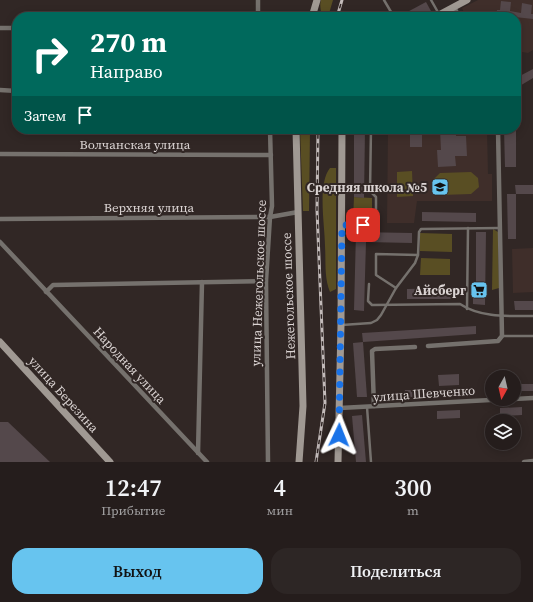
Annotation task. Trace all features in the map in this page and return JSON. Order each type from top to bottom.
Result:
[{"type":"street","points":[[258,0],[258,12]]},
{"type":"street","points":[[313,12],[317,0]]},
{"type":"street","points":[[445,12],[467,0]]},
{"type":"street","points":[[454,7],[457,12]]},
{"type":"street","points":[[0,28],[12,28]]},
{"type":"street","points":[[0,90],[12,91]]},
{"type":"street","name":"улица Нежегольское шоссе","points":[[268,462],[266,281],[272,206],[270,134]]},
{"type":"street","name":"Нежегольское шоссе","points":[[296,134],[303,406],[299,462]]},
{"type":"street","points":[[338,462],[340,408],[342,134]]},
{"type":"street","points":[[428,346],[498,341],[502,336],[498,134]]},
{"type":"street","name":"Волчанская улица","points":[[0,154],[271,155]]},
{"type":"street","name":"Верхняя улица","points":[[0,219],[270,217],[298,212]]},
{"type":"street","name":"Народная улица","points":[[0,242],[207,462]]},
{"type":"street","points":[[46,292],[53,285],[266,281]]},
{"type":"street","points":[[198,453],[202,282]]},
{"type":"street","name":"улица Березина","points":[[0,342],[110,462]]},
{"type":"street","points":[[374,406],[372,351],[415,347]]},
{"type":"street","points":[[521,399],[533,398]]},
{"type":"street","name":"улица Шевченко","points":[[340,408],[367,408],[374,406],[485,400]]},
{"type":"street","points":[[524,462],[533,461]]},
{"type":"lane","points":[[384,0],[391,12]]},
{"type":"lane","points":[[431,0],[436,12]]},
{"type":"lane","points":[[342,225],[376,225],[376,197],[370,191],[371,134]]},
{"type":"lane","points":[[468,228],[468,309]]},
{"type":"lane","points":[[341,325],[371,323],[377,320],[396,288],[415,263],[418,255],[419,232],[421,229],[500,228]]},
{"type":"lane","points":[[396,288],[376,275],[376,254],[418,255]]},
{"type":"lane","points":[[369,284],[369,304],[460,304],[468,309],[501,316],[533,316]]},
{"type":"lane","points":[[502,336],[533,336]]},
{"type":"lane","points":[[367,408],[371,462]]},
{"type":"shaded area","points":[[321,0],[333,0],[329,12],[321,12]]},
{"type":"shaded area","points":[[478,0],[533,0],[533,50],[528,53],[521,52],[521,12],[464,12],[462,8]]},
{"type":"shaded area","points":[[300,134],[310,134],[309,211],[303,211]]},
{"type":"shaded area","name":"Средняя школа №5","points":[[388,134],[487,134],[488,174],[492,174],[492,201],[417,201],[414,223],[387,223]]},
{"type":"shaded area","points":[[330,168],[336,168],[336,289],[330,292],[326,275],[323,194],[326,175]]},
{"type":"shaded area","points":[[412,171],[413,196],[397,197],[397,172]]},
{"type":"shaded area","points":[[471,172],[478,178],[479,187],[471,194],[441,195],[433,189],[433,180],[440,173]]},
{"type":"shaded area","points":[[354,197],[372,198],[372,221],[353,220]]},
{"type":"shaded area","points":[[493,229],[498,232],[499,288],[492,290]]},
{"type":"shaded area","points":[[420,233],[452,234],[452,252],[420,251]]},
{"type":"shaded area","points":[[533,248],[533,292],[513,293],[512,249]]},
{"type":"shaded area","points":[[421,258],[450,259],[450,275],[420,275]]},
{"type":"building","points":[[501,1],[511,2],[510,11],[516,12],[497,12],[497,10],[500,10]]},
{"type":"building","points":[[426,2],[431,11],[429,12],[407,12]]},
{"type":"building","points":[[522,3],[532,5],[531,14],[533,14],[533,19],[521,18]]},
{"type":"building","points":[[533,69],[533,78],[521,85],[521,75]]},
{"type":"building","points":[[354,134],[365,134],[364,198],[354,197]]},
{"type":"building","points":[[410,134],[422,134],[422,147],[410,147]]},
{"type":"building","points":[[440,134],[456,134],[456,136],[466,136],[467,156],[455,156],[456,166],[438,167],[437,150],[441,150]]},
{"type":"building","points":[[504,134],[516,134],[516,167],[505,167]]},
{"type":"building","points":[[515,185],[533,185],[533,194],[516,194]]},
{"type":"building","points":[[507,194],[516,194],[516,239],[508,239]]},
{"type":"building","points":[[422,212],[476,213],[476,222],[422,221]]},
{"type":"building","points":[[356,232],[412,233],[412,243],[366,242],[364,311],[354,310]]},
{"type":"building","points":[[476,232],[486,232],[485,305],[473,304],[473,285],[476,285]]},
{"type":"building","points":[[452,288],[452,299],[407,299],[407,289]]},
{"type":"building","points":[[514,301],[533,301],[533,310],[515,310]]},
{"type":"building","points":[[476,326],[476,334],[363,342],[362,333]]},
{"type":"building","points":[[363,342],[367,397],[357,397],[353,343]]},
{"type":"building","points":[[459,374],[459,385],[439,386],[438,375]]},
{"type":"building","points":[[521,384],[533,384],[533,391],[521,391]]},
{"type":"building","points":[[405,390],[429,390],[429,397],[404,397]]},
{"type":"building","points":[[522,407],[522,415],[500,414],[500,408]]},
{"type":"building","points":[[460,410],[460,418],[437,419],[437,411]]},
{"type":"building","points":[[362,415],[366,462],[356,462],[352,416]]},
{"type":"building","points":[[0,422],[8,422],[50,462],[0,462]]},
{"type":"railway","points":[[338,12],[342,0]]},
{"type":"railway","points":[[316,462],[325,403],[317,210],[318,134]]},
{"type":"place","name":"Средняя школа №5","points":[[440,187]]},
{"type":"place","name":"Айсберг","points":[[479,290]]},
{"type":"route","points":[[339,435],[341,380],[342,225],[363,225]]}]
